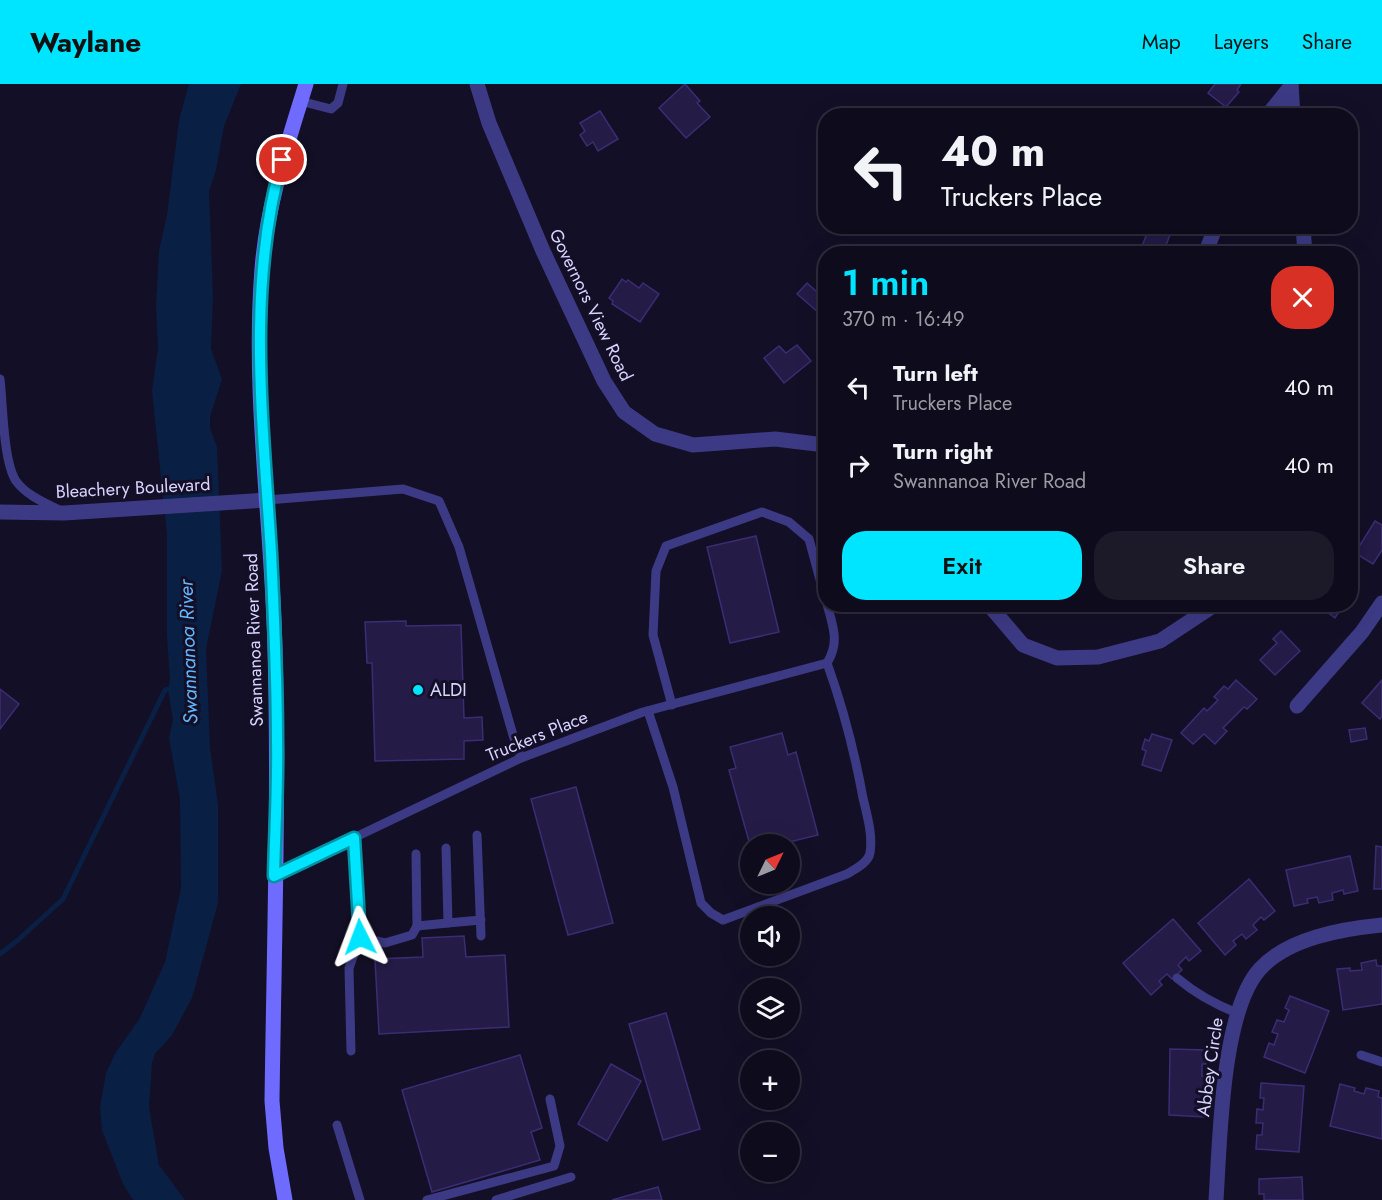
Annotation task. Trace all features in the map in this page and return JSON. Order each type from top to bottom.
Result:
[{"type":"main road","name":"Swannanoa River Road","points":[[285,1200],[276,1148],[272,1101],[278,740],[260,349],[262,268],[272,197],[306,84]]},
{"type":"street","name":"Governors View Road","points":[[477,84],[489,123],[543,251],[604,381],[624,411],[655,434],[693,445],[775,439],[818,444]]},
{"type":"street","points":[[1273,108],[1291,85]]},
{"type":"street","points":[[1291,85],[1292,108]]},
{"type":"street","name":"Bleachery Boulevard","points":[[0,512],[64,513],[267,501]]},
{"type":"street","points":[[1297,706],[1362,632],[1382,603]]},
{"type":"street","points":[[995,612],[1023,645],[1057,658],[1098,657],[1160,641],[1204,612]]},
{"type":"street","name":"Abbey Circle","points":[[1216,1200],[1226,1071],[1237,1012],[1246,990],[1260,969],[1281,952],[1317,936],[1382,925]]},
{"type":"lane","points":[[300,101],[331,109],[338,103],[345,85]]},
{"type":"lane","points":[[0,379],[2,423],[10,469],[17,483],[31,495],[64,513]]},
{"type":"lane","points":[[267,501],[403,489],[439,501],[459,547],[514,742],[521,758]]},
{"type":"lane","points":[[672,705],[653,635],[656,571],[666,546],[762,512],[789,522],[809,539],[818,572]]},
{"type":"lane","points":[[648,711],[673,787],[701,903],[711,913],[723,920],[847,874],[864,863],[870,854],[869,825],[851,736],[827,663],[836,639],[829,612]]},
{"type":"lane","name":"Truckers Place","points":[[274,876],[521,758],[648,711],[827,663]]},
{"type":"lane","points":[[477,835],[481,936]]},
{"type":"lane","points":[[351,1051],[349,968],[360,937],[354,838]]},
{"type":"lane","points":[[446,848],[448,923]]},
{"type":"lane","points":[[360,937],[385,943],[412,936],[417,926],[416,854]]},
{"type":"lane","points":[[417,926],[481,920]]},
{"type":"lane","points":[[1178,978],[1214,1004],[1237,1012]]},
{"type":"lane","points":[[1360,1055],[1382,1062]]},
{"type":"lane","points":[[427,1200],[554,1166],[560,1146],[550,1099]]},
{"type":"lane","points":[[338,1125],[360,1200]]},
{"type":"lane","points":[[496,1200],[571,1177]]},
{"type":"water","name":"Swannanoa River","points":[[189,84],[241,84],[224,126],[216,170],[209,191],[213,296],[211,349],[222,379],[210,417],[210,428],[217,447],[222,571],[206,649],[210,747],[218,805],[218,903],[192,998],[172,1035],[155,1054],[152,1063],[149,1107],[159,1165],[185,1200],[133,1200],[123,1184],[102,1130],[100,1107],[106,1073],[116,1052],[140,1018],[165,962],[181,888],[180,799],[169,738],[173,720],[168,690],[170,680],[167,636],[167,535],[152,391],[158,348],[156,305],[159,251],[167,215],[179,120]]},
{"type":"building","points":[[685,84],[700,101],[697,103],[710,117],[686,138],[659,108]]},
{"type":"building","points":[[1215,84],[1241,84],[1237,90],[1239,92],[1226,107],[1208,93]]},
{"type":"building","points":[[600,111],[618,139],[598,151],[593,142],[587,146],[580,135],[585,131],[580,123]]},
{"type":"building","points":[[1147,234],[1170,234],[1166,246],[1142,246]]},
{"type":"building","points":[[622,279],[626,282],[628,280],[639,288],[643,283],[659,294],[640,322],[612,304],[613,301],[609,298]]},
{"type":"building","points":[[807,283],[818,293],[818,312],[797,294]]},
{"type":"building","points":[[797,345],[811,361],[784,383],[764,358],[779,346],[786,353]]},
{"type":"building","points":[[1375,521],[1382,525],[1382,550],[1373,564],[1358,555],[1358,548]]},
{"type":"building","points":[[756,536],[779,632],[730,643],[707,547]]},
{"type":"building","points":[[1327,612],[1339,612],[1335,618]]},
{"type":"building","name":"ALDI","points":[[406,621],[406,626],[461,625],[464,718],[482,717],[483,740],[464,741],[464,759],[375,761],[372,663],[367,663],[365,622]]},
{"type":"building","points":[[1281,631],[1300,651],[1275,675],[1260,660],[1277,643],[1273,639]]},
{"type":"building","points":[[1236,680],[1257,699],[1247,709],[1244,707],[1223,728],[1227,731],[1215,744],[1204,734],[1193,744],[1181,733],[1204,708],[1207,711],[1218,700],[1214,697],[1224,686],[1228,689]]},
{"type":"building","points":[[1382,680],[1382,716],[1380,719],[1362,703]]},
{"type":"building","points":[[0,689],[19,704],[0,729]]},
{"type":"building","points":[[1365,728],[1367,739],[1351,742],[1349,730]]},
{"type":"building","points":[[782,733],[788,755],[796,752],[818,835],[800,839],[800,834],[747,834],[729,770],[736,768],[730,747]]},
{"type":"building","points":[[1152,734],[1172,740],[1161,771],[1142,765],[1146,751],[1142,749],[1145,739],[1149,741]]},
{"type":"building","points":[[576,787],[613,923],[568,935],[531,799]]},
{"type":"building","points":[[1376,846],[1382,847],[1382,889],[1374,889]]},
{"type":"building","points":[[1350,856],[1358,891],[1344,894],[1343,890],[1332,893],[1333,900],[1319,903],[1317,897],[1307,899],[1308,903],[1294,906],[1286,870]]},
{"type":"building","points":[[1249,879],[1275,911],[1264,920],[1261,917],[1253,925],[1257,930],[1246,939],[1242,934],[1233,941],[1236,945],[1225,955],[1198,923]]},
{"type":"building","points":[[1173,919],[1201,951],[1189,961],[1186,957],[1178,965],[1182,970],[1172,979],[1167,974],[1159,981],[1162,985],[1151,995],[1123,963]]},
{"type":"building","points":[[464,936],[466,957],[505,955],[509,1027],[379,1034],[375,959],[423,957],[422,938]]},
{"type":"building","points":[[1376,960],[1377,966],[1382,966],[1382,1004],[1343,1010],[1337,969],[1362,970],[1361,963]]},
{"type":"building","points":[[1290,996],[1329,1011],[1305,1073],[1264,1057],[1269,1043],[1274,1045],[1278,1034],[1272,1032],[1277,1020],[1284,1022],[1289,1010],[1285,1008]]},
{"type":"building","points":[[666,1013],[700,1129],[663,1140],[629,1024]]},
{"type":"building","points":[[1170,1049],[1207,1050],[1206,1064],[1202,1064],[1202,1076],[1208,1076],[1207,1090],[1202,1090],[1202,1101],[1206,1101],[1205,1117],[1169,1115]]},
{"type":"building","points":[[520,1055],[542,1128],[531,1132],[540,1160],[432,1192],[402,1090]]},
{"type":"building","points":[[611,1064],[641,1081],[607,1141],[578,1124]]},
{"type":"building","points":[[1261,1083],[1304,1086],[1299,1152],[1256,1149],[1257,1135],[1262,1135],[1263,1123],[1256,1123],[1257,1109],[1263,1110],[1264,1098],[1260,1098]]},
{"type":"building","points":[[1340,1084],[1355,1088],[1354,1091],[1364,1094],[1366,1088],[1379,1091],[1378,1097],[1382,1098],[1382,1139],[1330,1126]]},
{"type":"building","points":[[1302,1177],[1303,1200],[1264,1200],[1264,1194],[1259,1194],[1259,1179]]},
{"type":"building","points":[[658,1187],[662,1200],[612,1200]]},
{"type":"waterway","name":"Swannanoa River","points":[[0,954],[63,899],[165,690],[174,688]]},
{"type":"place","name":"ALDI","points":[[418,690]]},
{"type":"route","points":[[282,160],[272,197],[262,268],[260,349],[278,740],[274,876],[354,838],[360,937]]}]
